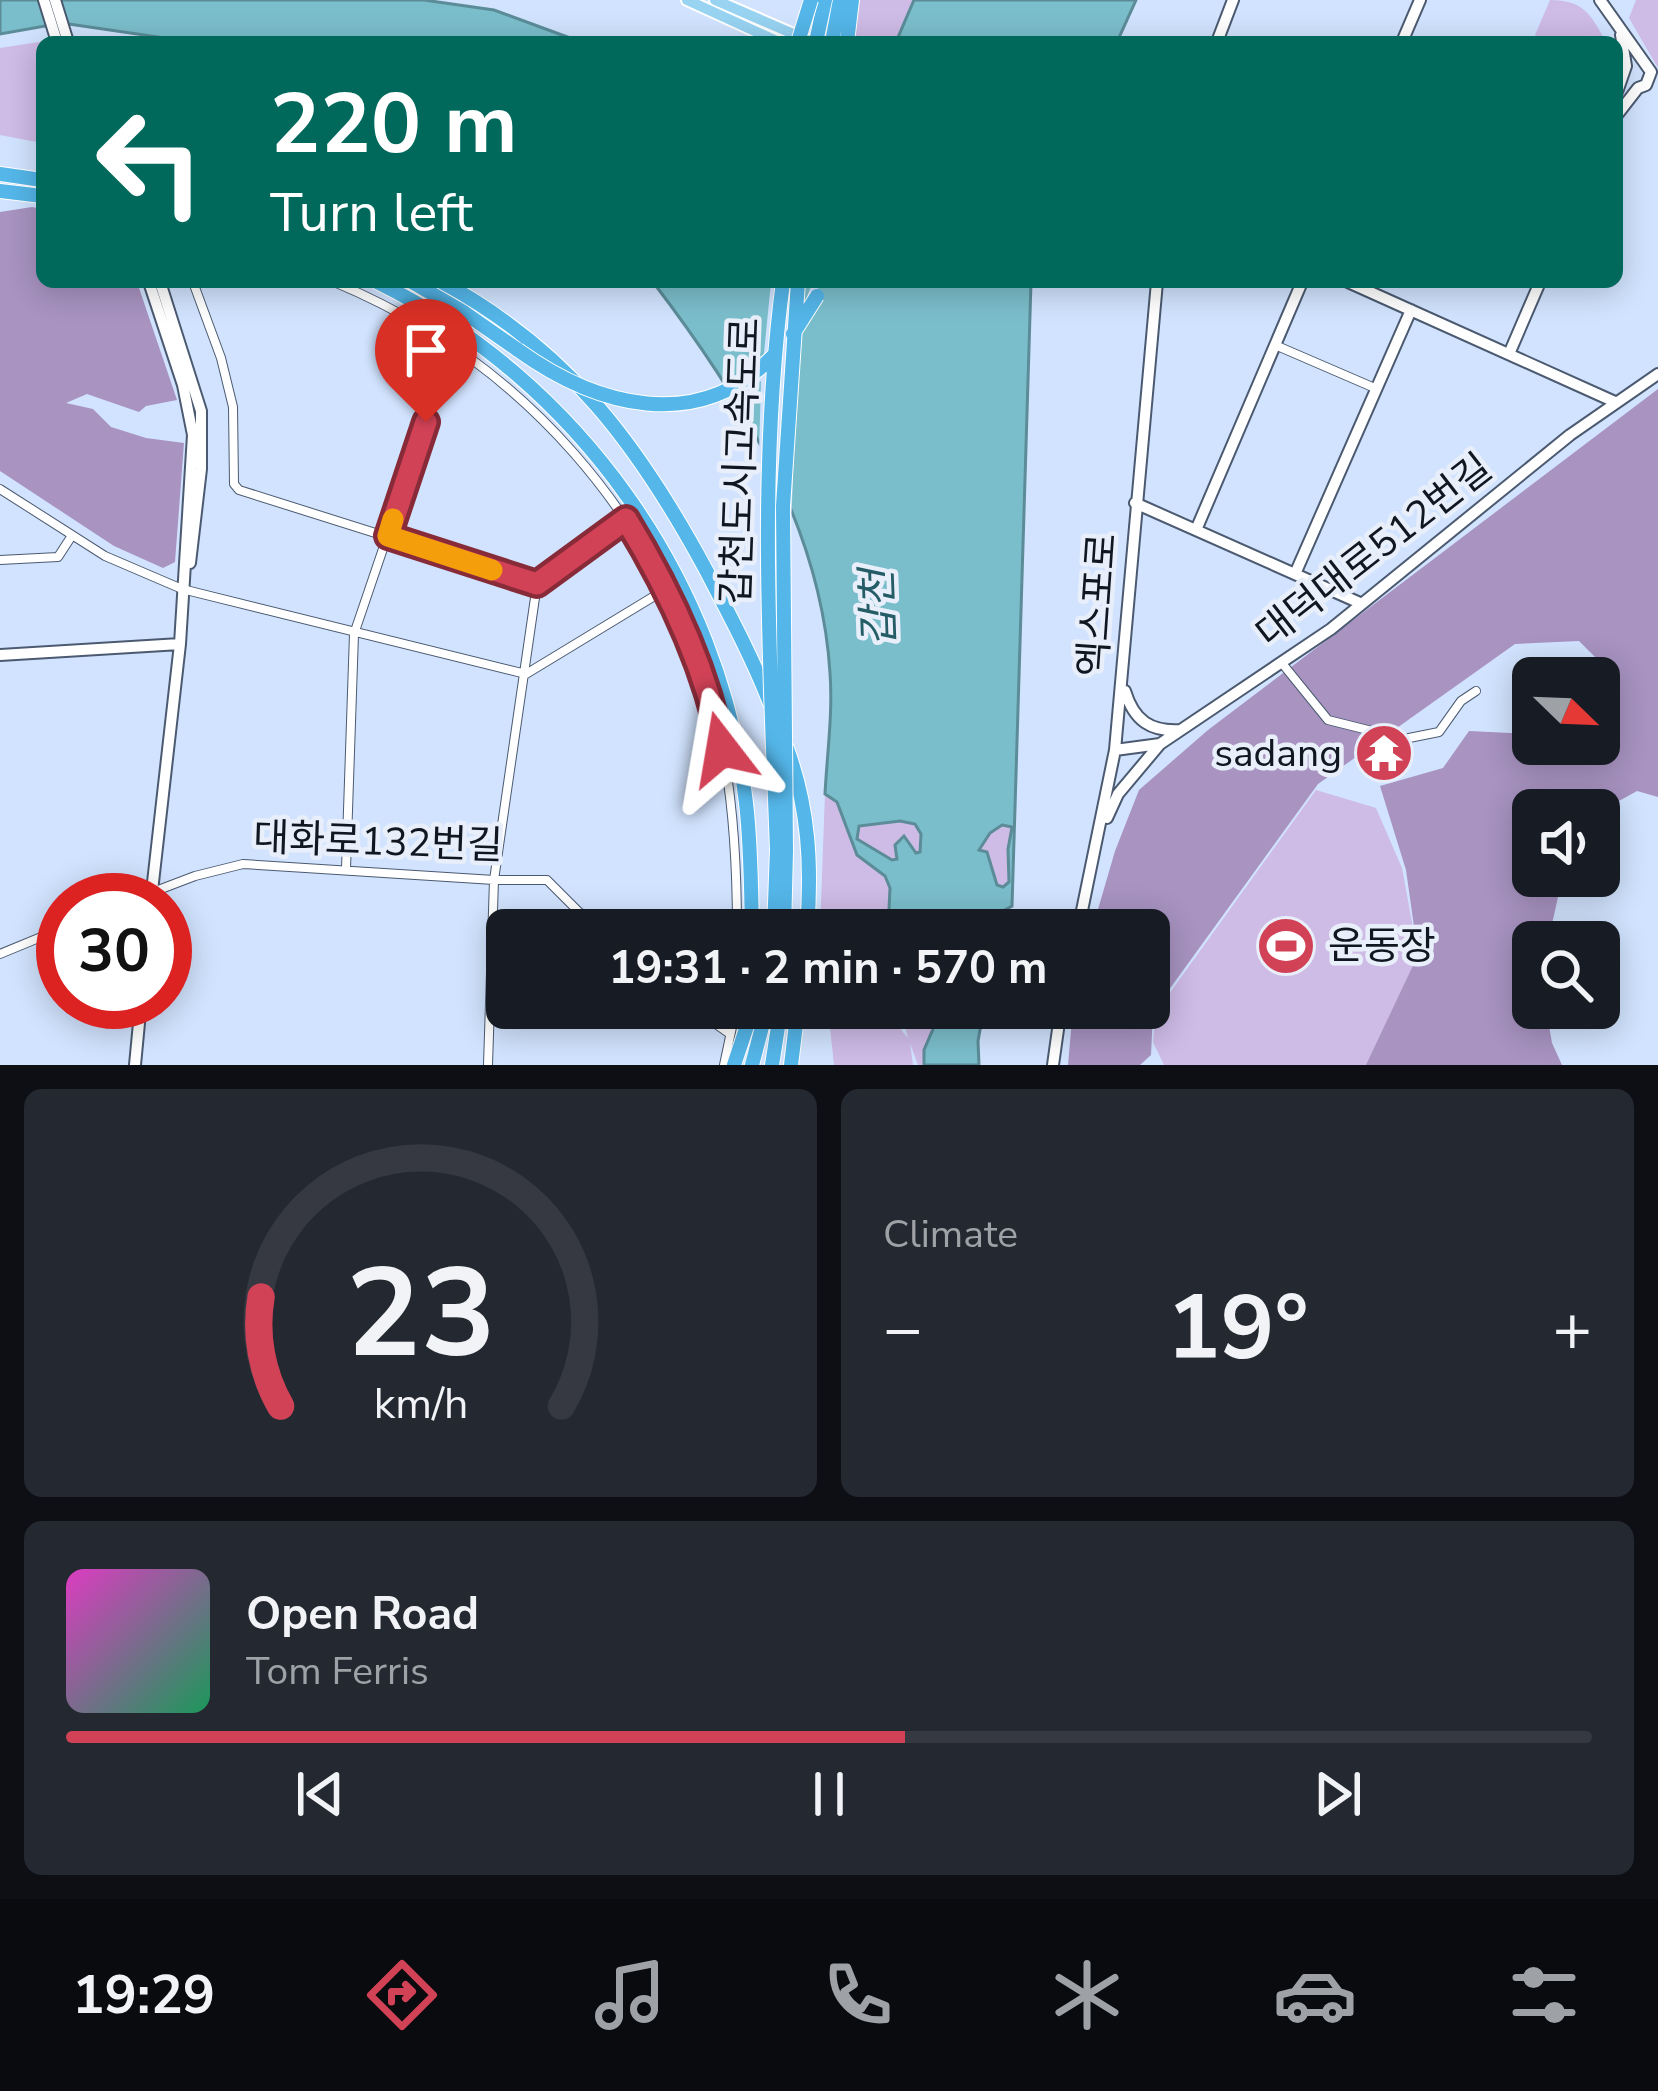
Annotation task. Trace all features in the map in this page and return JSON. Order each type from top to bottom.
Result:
[{"type":"highway","points":[[800,36],[811,0]]},
{"type":"highway","points":[[816,36],[825,0]]},
{"type":"highway","points":[[833,36],[840,0]]},
{"type":"highway","points":[[848,36],[852,0]]},
{"type":"highway","points":[[0,174],[36,179]]},
{"type":"highway","points":[[0,191],[36,195]]},
{"type":"highway","points":[[388,288],[452,324],[522,378],[591,448],[653,536],[700,628],[727,706],[746,802],[751,909]]},
{"type":"highway","points":[[421,288],[562,380],[616,400],[652,405],[695,399],[736,384],[768,362],[807,316],[819,288]]},
{"type":"highway","points":[[452,288],[510,324],[576,381],[635,450],[682,527],[753,659],[801,786],[810,847],[808,909]]},
{"type":"highway","name":"갑천도시고속도로","points":[[776,909],[782,850],[766,587],[781,288]]},
{"type":"highway","name":"갑천도시고속도로","points":[[783,909],[783,506],[798,288]]},
{"type":"highway","points":[[734,1065],[745,1029]]},
{"type":"highway","points":[[752,1065],[761,1029]]},
{"type":"highway","points":[[772,1065],[778,1029]]},
{"type":"highway","points":[[791,1065],[795,1029]]},
{"type":"main road","points":[[690,2],[795,36]]},
{"type":"main road","points":[[720,2],[769,36]]},
{"type":"street","points":[[44,0],[55,36]]},
{"type":"street","points":[[55,0],[66,36]]},
{"type":"street","points":[[1219,36],[1233,0]]},
{"type":"street","points":[[1405,36],[1420,0]]},
{"type":"street","points":[[1600,0],[1651,70],[1649,81],[1623,108]]},
{"type":"street","points":[[1619,26],[1620,36]]},
{"type":"street","points":[[1623,55],[1629,86],[1658,93]]},
{"type":"street","points":[[1623,76],[1638,60],[1651,70]]},
{"type":"street","points":[[151,288],[183,385],[193,435],[180,644],[154,873]]},
{"type":"street","points":[[162,288],[201,411],[203,447],[195,538],[182,590]]},
{"type":"street","points":[[196,288],[233,407],[234,484],[239,490],[537,584]]},
{"type":"street","points":[[347,288],[404,315],[513,389],[594,472],[626,519],[666,590],[715,716],[728,782],[736,909]]},
{"type":"street","name":"엑스포로","points":[[1083,909],[1115,750],[1156,288]]},
{"type":"street","points":[[1196,530],[1299,288]]},
{"type":"street","points":[[1362,288],[1616,401]]},
{"type":"street","points":[[1509,354],[1537,288]]},
{"type":"street","points":[[1295,574],[1411,310]]},
{"type":"street","points":[[1274,345],[1377,388]]},
{"type":"street","points":[[346,869],[355,634],[452,346]]},
{"type":"street","name":"대덕대로512번길","points":[[1115,750],[1160,744],[1185,730],[1331,628],[1616,401],[1658,374]]},
{"type":"street","points":[[0,489],[71,537],[182,590],[526,674],[666,590]]},
{"type":"street","points":[[1135,503],[1360,603]]},
{"type":"street","points":[[488,1065],[494,880],[537,584],[626,519]]},
{"type":"street","points":[[0,560],[58,557],[71,537]]},
{"type":"street","points":[[0,655],[180,644]]},
{"type":"street","points":[[1281,662],[1328,720],[1404,740],[1439,732],[1461,701],[1476,691]]},
{"type":"street","points":[[1123,682],[1129,703],[1147,726],[1160,731],[1185,730]]},
{"type":"street","points":[[1101,832],[1118,794],[1160,744]]},
{"type":"street","name":"대화로132번길","points":[[192,882],[243,864],[548,880],[576,909]]},
{"type":"street","points":[[0,954],[36,939]]},
{"type":"street","points":[[135,1065],[138,1029]]},
{"type":"street","points":[[723,1029],[731,1035]]},
{"type":"street","points":[[724,1065],[732,1029]]},
{"type":"street","points":[[1053,1065],[1057,1029]]},
{"type":"shaded area","points":[[859,0],[914,0],[899,36],[854,36]]},
{"type":"shaded area","points":[[1550,0],[1585,10],[1603,36],[1536,36]]},
{"type":"shaded area","points":[[1636,0],[1658,0],[1658,68],[1629,18]]},
{"type":"shaded area","points":[[36,43],[36,142],[0,135],[0,48]]},
{"type":"shaded area","points":[[36,208],[36,288],[139,288],[177,400],[146,406],[139,412],[87,394],[66,403],[93,409],[111,427],[184,443],[175,562],[163,568],[114,546],[0,471],[0,212]]},
{"type":"shaded area","points":[[1658,389],[1658,797],[1637,791],[1620,800],[1620,789],[1512,789],[1512,897],[1558,897],[1553,921],[1512,921],[1512,1029],[1550,1029],[1562,1065],[1366,1065],[1418,955],[1406,870],[1380,786],[1443,768],[1469,731],[1512,733],[1512,765],[1620,765],[1620,657],[1595,657],[1579,641],[1515,644],[1318,784],[1170,989],[1170,909],[1098,909],[1139,790],[1208,730]]},
{"type":"shaded area","points":[[1316,790],[1376,808],[1402,868],[1418,955],[1366,1065],[1164,1065],[1153,1042],[1154,1029],[1170,1029],[1170,993]]},
{"type":"shaded area","points":[[825,794],[837,802],[857,854],[885,876],[890,888],[889,909],[821,909]]},
{"type":"shaded area","points":[[915,824],[921,834],[920,852],[916,854],[905,838],[897,859],[884,858],[857,839],[860,826]]},
{"type":"shaded area","points":[[1002,825],[1012,827],[1009,883],[1003,887],[997,885],[992,865],[979,851],[990,833]]},
{"type":"shaded area","points":[[830,1029],[901,1029],[908,1038],[906,1029],[934,1030],[924,1065],[918,1065],[910,1043],[913,1065],[834,1065]]},
{"type":"shaded area","points":[[1071,1029],[1152,1029],[1151,1055],[1140,1065],[1068,1065]]},
{"type":"water","points":[[0,0],[424,0],[494,10],[565,36],[151,36],[62,23],[0,34]]},
{"type":"water","points":[[914,0],[1136,0],[1120,36],[899,36]]},
{"type":"water","name":"갑천","points":[[657,288],[1031,288],[1012,906],[1007,909],[889,909],[885,876],[857,855],[837,802],[825,794],[830,673],[811,566],[793,514],[745,417]],"holes":[[[900,821],[915,824],[921,834],[920,852],[904,836],[895,845],[897,859],[892,860],[857,839],[859,826]],[[1002,825],[1012,827],[1009,882],[1003,887],[997,885],[987,852],[979,850]]]},
{"type":"water","points":[[933,1029],[980,1029],[979,1065],[924,1065],[924,1050]]},
{"type":"pier","points":[[770,288],[802,288],[800,313],[810,288],[818,288],[798,336],[791,529],[759,453],[761,381],[729,398],[722,387],[763,363]]},
{"type":"slow traffic","points":[[393,519],[388,536],[492,570]]},
{"type":"place","name":"sadang","points":[[1384,753]]},
{"type":"place","name":"운동장","points":[[1286,946]]},
{"type":"route","points":[[426,422],[388,536],[537,584],[626,519],[674,605],[700,669],[722,749]]}]
